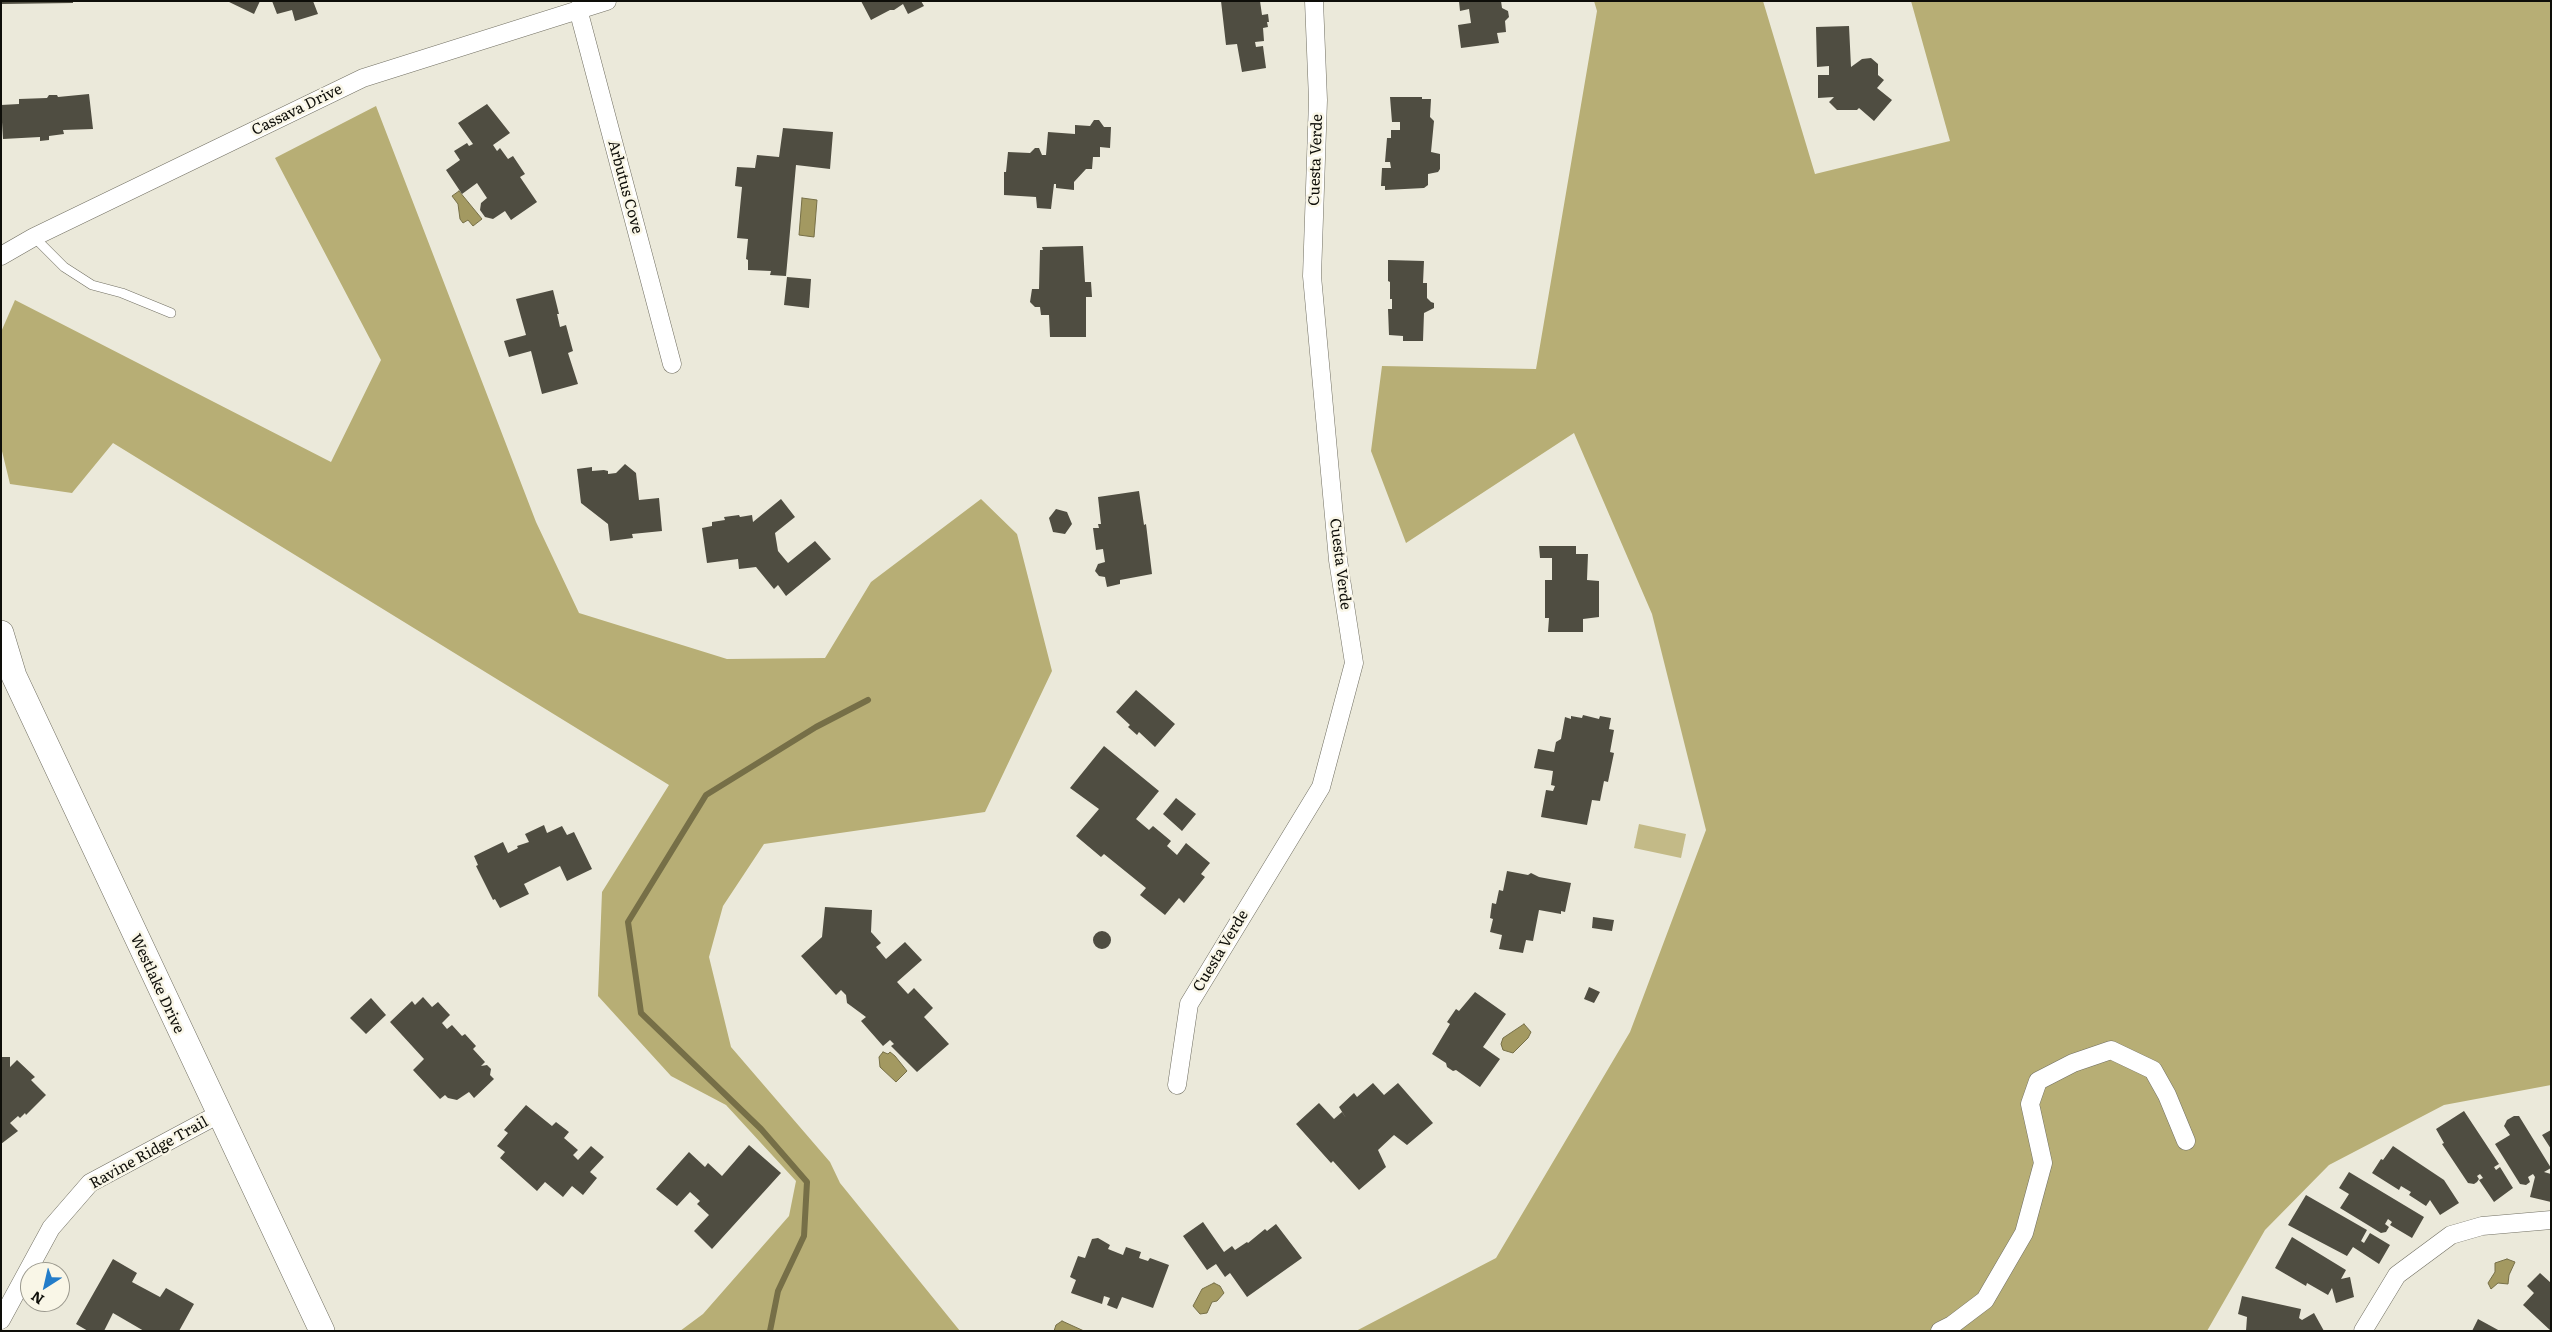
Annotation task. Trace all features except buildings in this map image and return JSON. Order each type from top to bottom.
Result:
[{"type":"street","name":"Cassava Drive","points":[[1,256],[34,237],[363,78],[607,1]]},
{"type":"street","name":"Cuesta Verde","points":[[1177,1085],[1189,1004],[1321,787],[1354,663],[1338,560],[1312,276],[1318,100],[1314,1]]},
{"type":"street","name":"Arbutus Cove","points":[[578,9],[672,364]]},
{"type":"street","name":"Westlake Drive","points":[[1,633],[8,679],[322,1331]]},
{"type":"street","points":[[1940,1331],[1952,1325],[1985,1300],[2024,1233],[2043,1163],[2030,1104],[2038,1081],[2073,1063],[2111,1050],[2153,1070],[2167,1095],[2186,1141]]},
{"type":"street","name":"Ravine Ridge Trail","points":[[1,1320],[51,1228],[90,1184],[219,1114]]},
{"type":"street","points":[[2363,1331],[2397,1275],[2451,1235],[2482,1226],[2551,1220]]},
{"type":"lane","points":[[34,237],[64,267],[92,285],[122,293],[171,312]]},
{"type":"shaded area","points":[[1594,1],[1763,1],[1815,174],[1950,141],[1911,1],[2551,1],[2551,1085],[2444,1105],[2329,1165],[2265,1230],[2207,1331],[1356,1331],[1496,1258],[1630,1032],[1706,830],[1652,614],[1574,433],[1406,543],[1371,451],[1382,366],[1536,369],[1597,11]]},
{"type":"shaded area","points":[[376,106],[536,522],[579,613],[727,659],[825,658],[871,582],[981,499],[1017,534],[1052,671],[985,812],[764,844],[723,906],[709,957],[731,1047],[830,1162],[840,1183],[960,1331],[680,1331],[703,1314],[789,1216],[796,1181],[726,1105],[671,1076],[598,996],[602,892],[669,785],[113,443],[72,493],[10,484],[1,447],[1,332],[15,300],[331,462],[381,360],[275,158]]},
{"type":"shaded area","points":[[459,191],[482,219],[473,226],[468,220],[463,223],[460,219],[458,204],[452,196]]},
{"type":"shaded area","points":[[802,198],[817,200],[814,237],[799,235]]},
{"type":"shaded area","points":[[1639,824],[1686,834],[1681,858],[1634,848]]},
{"type":"shaded area","points":[[1524,1024],[1531,1032],[1528,1038],[1513,1053],[1503,1050],[1501,1044],[1503,1038]]},
{"type":"shaded area","points":[[883,1052],[888,1054],[890,1052],[907,1071],[896,1082],[880,1067],[879,1057]]},
{"type":"shaded area","points":[[2507,1259],[2515,1262],[2509,1275],[2508,1284],[2498,1283],[2491,1289],[2488,1283],[2495,1272],[2495,1263]]},
{"type":"shaded area","points":[[1214,1283],[1220,1286],[1224,1293],[1217,1301],[1212,1302],[1207,1313],[1200,1314],[1193,1306],[1202,1289]]},
{"type":"shaded area","points":[[1062,1321],[1084,1331],[1054,1331],[1056,1325]]},
{"type":"waterway","points":[[770,1331],[778,1291],[804,1236],[807,1182],[761,1129],[641,1013],[628,922],[706,795],[816,727],[868,700]]}]
